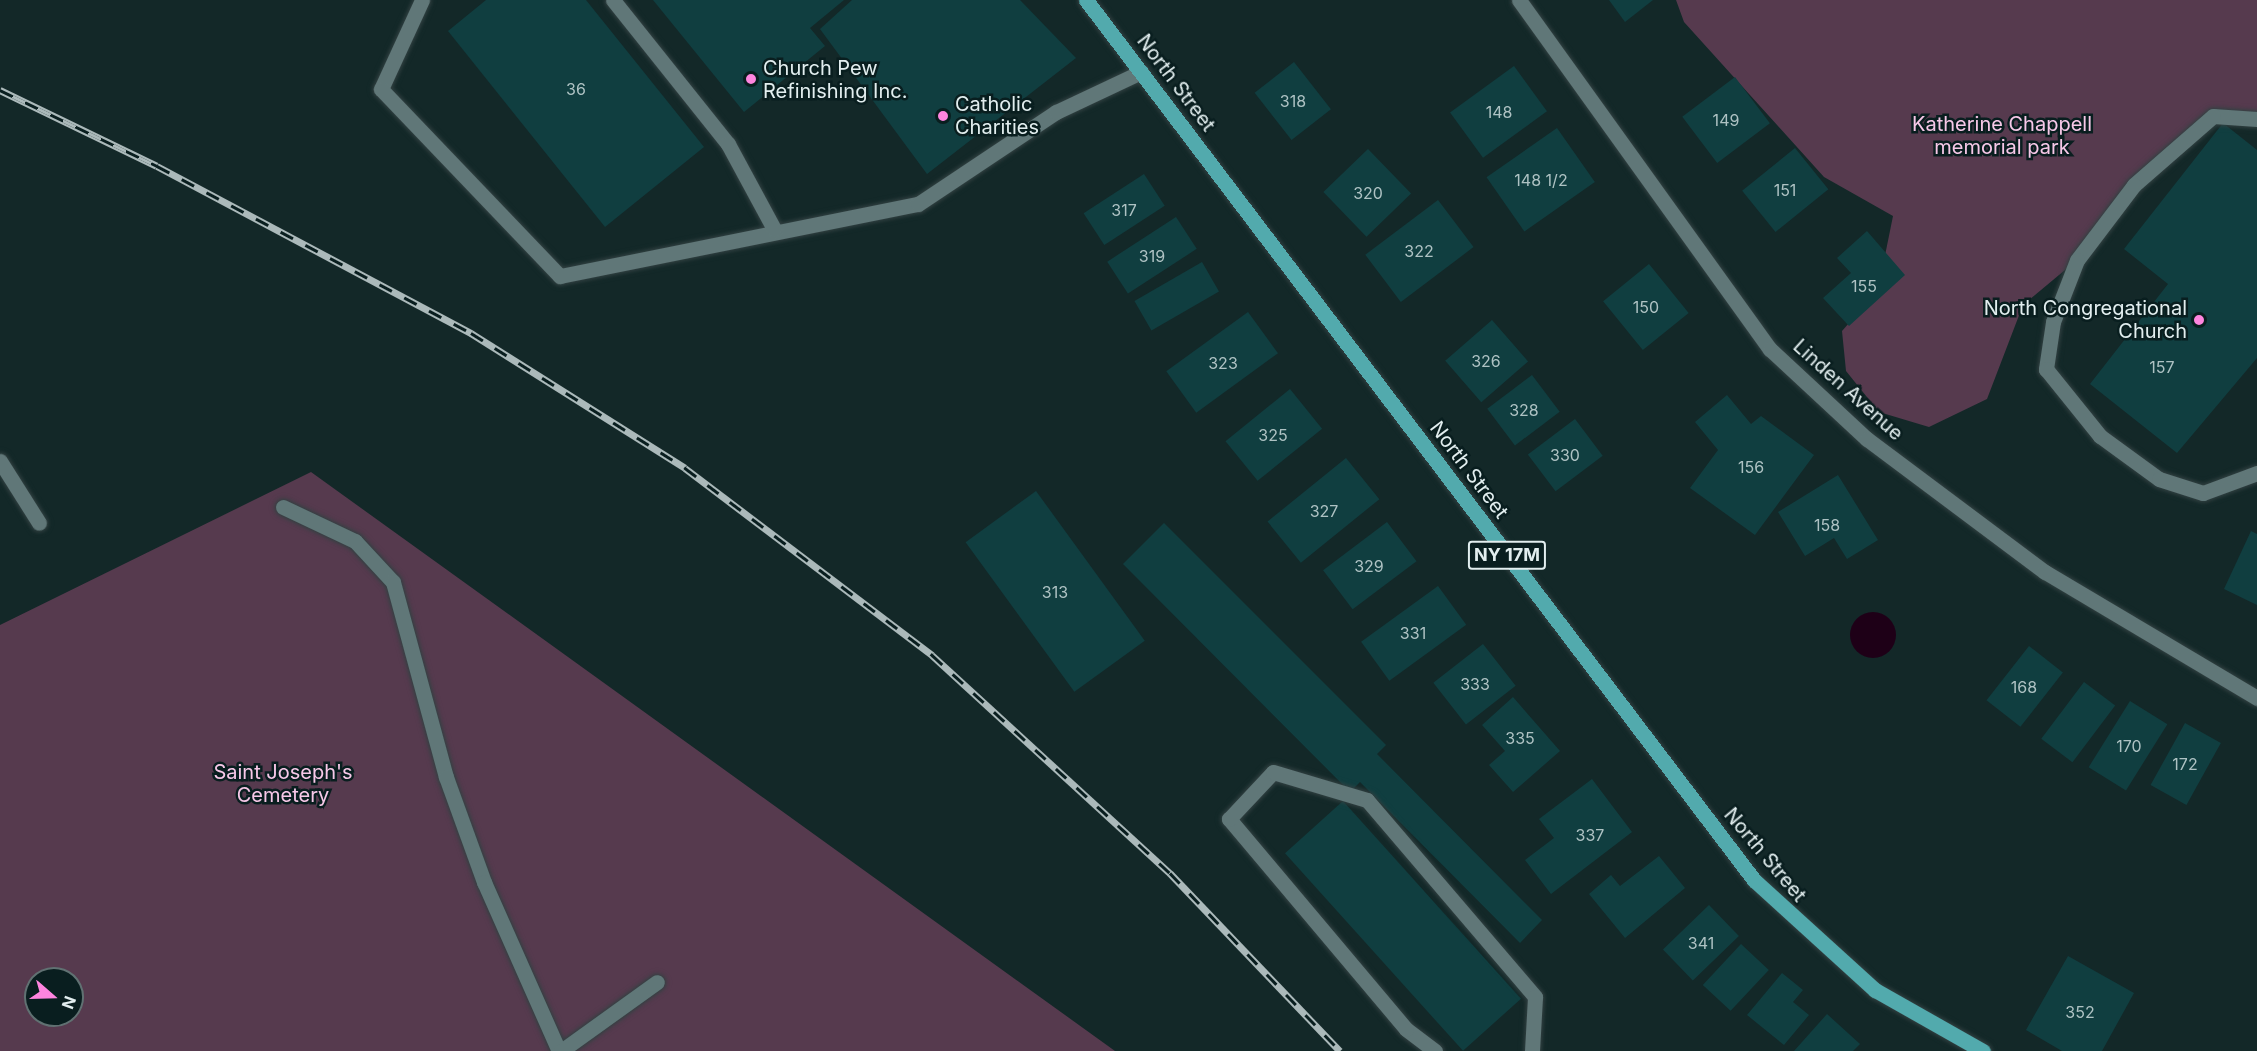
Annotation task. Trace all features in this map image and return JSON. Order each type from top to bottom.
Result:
[{"type":"main road","name":"North Street","points":[[1086,0],[1754,880],[1875,990],[1983,1051]]},
{"type":"street","points":[[422,0],[381,89],[560,276],[774,229],[918,204],[1056,112],[1141,72]]},
{"type":"street","points":[[613,0],[728,144],[774,229]]},
{"type":"street","name":"Linden Avenue","points":[[1519,0],[1770,349],[1867,439],[2044,572],[2257,698]]},
{"type":"street","points":[[2257,119],[2213,116],[2134,185],[2077,260],[2053,322],[2046,369],[2100,436],[2159,479],[2203,493],[2257,473]]},
{"type":"street","points":[[0,461],[39,523]]},
{"type":"street","points":[[283,507],[355,541],[393,582],[446,777],[484,882],[560,1051],[657,982]]},
{"type":"street","points":[[1435,1051],[1406,1029],[1228,819],[1273,772],[1367,800],[1535,997],[1532,1051]]},
{"type":"green space","name":"Katherine Chappell memorial park","points":[[1676,0],[2257,0],[2257,119],[2213,116],[2134,185],[2077,260],[2023,305],[1987,399],[1929,427],[1879,412],[1846,371],[1842,331],[1878,290],[1893,216],[1824,177],[1684,22]]},
{"type":"green space","name":"Saint Joseph's Cemetery","points":[[311,472],[1115,1051],[0,1051],[0,625]]},
{"type":"shaded area","points":[[1873,612],[1889,619],[1896,635],[1889,651],[1873,658],[1857,651],[1850,635],[1857,619]]},
{"type":"building","points":[[486,0],[586,0],[704,147],[605,227],[448,31]]},
{"type":"building","name":"Church Pew Refinishing Inc.","points":[[653,0],[844,0],[810,28],[825,46],[744,112]]},
{"type":"building","name":"Catholic Charities","points":[[852,0],[1020,0],[1076,58],[927,174],[820,29]]},
{"type":"building","points":[[1609,0],[1653,0],[1625,22]]},
{"type":"building","points":[[1294,62],[1331,109],[1292,140],[1255,93]]},
{"type":"building","points":[[1514,66],[1547,111],[1483,158],[1450,112]]},
{"type":"building","points":[[1735,77],[1770,123],[1717,163],[1682,117]]},
{"type":"building","name":"North Congregational Church","points":[[2223,123],[2257,150],[2257,358],[2177,453],[2090,384],[2168,284],[2124,249]]},
{"type":"building","points":[[1557,128],[1595,182],[1524,231],[1487,177]]},
{"type":"building","points":[[1795,148],[1828,189],[1776,232],[1742,191]]},
{"type":"building","points":[[1368,149],[1411,194],[1366,237],[1323,192]]},
{"type":"building","points":[[1144,174],[1165,206],[1104,245],[1084,213]]},
{"type":"building","points":[[1438,200],[1474,247],[1401,302],[1365,255]]},
{"type":"building","points":[[1176,217],[1197,249],[1128,294],[1107,262]]},
{"type":"building","points":[[1867,231],[1905,275],[1849,326],[1823,298],[1851,273],[1837,258]]},
{"type":"building","points":[[1202,262],[1219,291],[1151,330],[1134,301]]},
{"type":"building","points":[[1649,264],[1689,313],[1643,350],[1603,301]]},
{"type":"building","points":[[1248,312],[1278,353],[1196,413],[1166,371]]},
{"type":"building","points":[[1492,320],[1528,362],[1481,402],[1445,361]]},
{"type":"building","points":[[1532,375],[1560,412],[1515,445],[1487,409]]},
{"type":"building","points":[[1290,389],[1322,429],[1258,481],[1225,441]]},
{"type":"building","points":[[1727,395],[1751,424],[1761,416],[1814,455],[1755,535],[1690,488],[1718,450],[1695,422]]},
{"type":"building","points":[[1575,419],[1603,456],[1556,491],[1528,455]]},
{"type":"building","points":[[1346,458],[1379,499],[1301,563],[1268,522]]},
{"type":"building","points":[[1838,475],[1878,540],[1847,559],[1834,538],[1805,556],[1778,512]]},
{"type":"building","points":[[1036,491],[1145,641],[1074,692],[966,542]]},
{"type":"building","points":[[1387,522],[1416,561],[1353,609],[1323,570]]},
{"type":"building","points":[[1164,523],[1386,745],[1377,754],[1542,920],[1520,943],[1360,782],[1350,792],[1123,564]]},
{"type":"building","points":[[2251,531],[2257,534],[2257,605],[2224,589]]},
{"type":"building","points":[[1438,586],[1466,625],[1389,681],[1361,642]]},
{"type":"building","points":[[1483,644],[1516,686],[1466,725],[1433,683]]},
{"type":"building","points":[[2029,646],[2063,672],[2020,727],[1987,700]]},
{"type":"building","points":[[2084,682],[2115,705],[2072,762],[2041,739]]},
{"type":"building","points":[[1513,697],[1560,751],[1513,792],[1489,765],[1505,751],[1482,725]]},
{"type":"building","points":[[2130,701],[2167,724],[2126,790],[2089,767]]},
{"type":"building","points":[[2185,723],[2221,743],[2186,805],[2151,785]]},
{"type":"building","points":[[1592,779],[1632,832],[1551,894],[1525,860],[1554,838],[1539,819]]},
{"type":"building","points":[[1343,801],[1521,999],[1463,1051],[1285,853]]},
{"type":"building","points":[[1659,856],[1685,888],[1625,938],[1589,894],[1611,875],[1620,886]]},
{"type":"building","points":[[1709,905],[1739,936],[1693,980],[1663,949]]},
{"type":"building","points":[[1741,944],[1769,970],[1731,1011],[1703,985]]},
{"type":"building","points":[[2068,956],[2134,993],[2102,1051],[2062,1051],[2026,1030]]},
{"type":"building","points":[[1782,973],[1803,990],[1793,1002],[1809,1015],[1784,1045],[1747,1015]]},
{"type":"building","points":[[1827,1014],[1860,1044],[1853,1051],[1794,1051]]},
{"type":"railway","points":[[0,90],[157,166],[471,333],[685,468],[932,655],[1170,873],[1340,1051]]},
{"type":"place","name":"Church Pew Refinishing Inc.","points":[[751,79]]},
{"type":"place","name":"Catholic Charities","points":[[943,116]]},
{"type":"place","name":"North Congregational Church","points":[[2199,320]]}]
